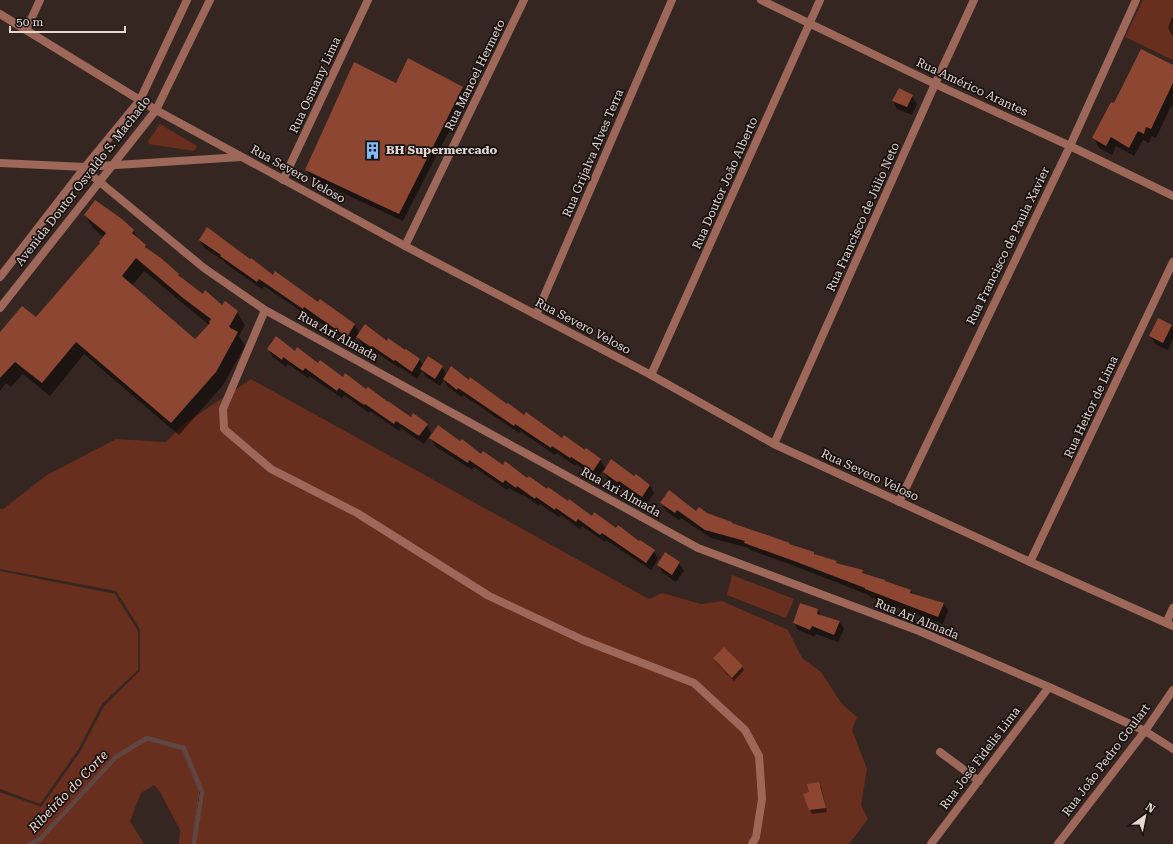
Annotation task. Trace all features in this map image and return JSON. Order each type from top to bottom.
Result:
[{"type":"street","points":[[26,30],[40,0]]},
{"type":"street","name":"Avenida Doutor Osvaldo S. Machado","points":[[0,277],[140,100],[187,0]]},
{"type":"street","name":"Avenida Doutor Osvaldo S. Machado","points":[[0,308],[156,110],[210,0]]},
{"type":"street","name":"Rua Osmany Lima","points":[[283,180],[368,0]]},
{"type":"street","name":"Rua Manoel Hermeto","points":[[405,246],[524,0]]},
{"type":"street","name":"Rua Grijalva Alves Terra","points":[[536,315],[672,0]]},
{"type":"street","name":"Rua Américo Arantes","points":[[761,0],[1173,196]]},
{"type":"street","name":"Rua Doutor João Alberto","points":[[651,375],[820,0]]},
{"type":"street","name":"Rua Francisco de Júlio Neto","points":[[774,444],[974,0]]},
{"type":"street","name":"Rua Francisco de Paula Xavier","points":[[899,502],[1070,146],[1136,0]]},
{"type":"street","name":"Rua Severo Veloso","points":[[0,14],[156,110],[405,246],[651,375],[774,444],[1030,562],[1170,624]]},
{"type":"street","points":[[0,163],[85,168],[241,157]]},
{"type":"street","name":"Rua Ari Almada","points":[[85,168],[204,268],[265,310],[698,548],[919,631],[1145,730],[1173,749]]},
{"type":"street","name":"Rua Heitor de Lima","points":[[1030,562],[1173,262]]},
{"type":"street","points":[[265,310],[223,409],[224,429],[271,469],[357,513],[489,596],[583,640],[694,683],[745,730],[759,756],[762,799],[756,837],[752,844]]},
{"type":"street","points":[[1170,624],[1173,608]]},
{"type":"street","name":"Rua José Fidelis Lima","points":[[930,844],[1049,687]]},
{"type":"street","name":"Rua João Pedro Goulart","points":[[1058,844],[1145,730],[1173,690]]},
{"type":"street","points":[[940,752],[979,781]]},
{"type":"shaded area","points":[[1143,0],[1173,0],[1173,60],[1125,37]]},
{"type":"shaded area","points":[[160,124],[197,146],[194,151],[149,144],[148,141]]},
{"type":"shaded area","points":[[251,379],[649,599],[662,593],[701,604],[722,601],[788,630],[802,658],[821,672],[842,704],[857,717],[852,730],[867,769],[861,805],[868,819],[849,844],[179,844],[180,830],[160,792],[154,785],[141,793],[130,821],[144,844],[0,844],[0,792],[41,807],[80,752],[104,706],[140,671],[140,629],[116,591],[0,569],[0,509],[3,509],[47,475],[116,439],[166,442],[184,424]]},
{"type":"shaded area","points":[[0,571],[115,594],[138,631],[138,670],[102,704],[78,750],[40,804],[0,789]]},
{"type":"shaded area","points":[[732,575],[794,599],[786,618],[727,595]]},
{"type":"shaded area","points":[[147,738],[184,748],[202,792],[194,844],[192,844],[199,791],[182,750],[148,740],[116,759],[40,842],[30,844],[40,839],[116,757]]},
{"type":"building","points":[[1141,49],[1173,65],[1173,83],[1151,129],[1146,127],[1144,134],[1138,131],[1129,148],[1111,137],[1106,146],[1092,138],[1111,102],[1114,103]]},
{"type":"building","name":"BH Supermercado","points":[[408,58],[463,87],[399,214],[305,170],[354,62],[396,83]]},
{"type":"building","points":[[899,88],[913,95],[907,107],[892,101]]},
{"type":"building","points":[[95,200],[122,219],[134,230],[132,233],[146,245],[145,247],[161,258],[179,274],[178,275],[203,294],[205,290],[222,305],[225,301],[238,311],[229,327],[238,332],[216,372],[171,423],[76,342],[42,383],[15,362],[0,378],[0,332],[22,306],[36,317],[100,243],[99,242],[106,233],[84,215]],"holes":[[[136,258],[183,298],[211,319],[209,322],[210,323],[195,339],[122,276]]]},
{"type":"building","points":[[207,227],[273,275],[275,271],[318,302],[320,299],[355,324],[347,337],[304,307],[303,309],[259,279],[257,282],[199,240]]},
{"type":"building","points":[[1158,318],[1172,325],[1163,343],[1149,336]]},
{"type":"building","points":[[365,324],[387,341],[388,338],[420,359],[412,372],[356,337]]},
{"type":"building","points":[[276,336],[295,351],[297,347],[318,363],[320,360],[343,377],[345,373],[366,389],[368,387],[411,417],[413,413],[428,424],[419,436],[396,421],[394,424],[339,388],[337,391],[305,368],[303,371],[283,357],[282,360],[267,349]]},
{"type":"building","points":[[428,356],[443,366],[435,379],[420,369]]},
{"type":"building","points":[[451,366],[469,380],[470,377],[524,415],[526,412],[562,438],[564,435],[601,459],[593,471],[552,446],[551,448],[515,424],[514,426],[458,388],[457,390],[443,379]]},
{"type":"building","points":[[438,425],[460,441],[462,439],[481,454],[483,451],[503,465],[505,461],[527,478],[529,476],[547,489],[548,487],[568,501],[569,499],[592,516],[594,512],[616,528],[618,525],[639,541],[640,540],[655,550],[646,563],[602,533],[600,535],[578,519],[576,522],[556,508],[555,510],[536,497],[535,499],[517,486],[516,488],[505,480],[503,483],[469,460],[468,463],[429,438]]},
{"type":"building","points":[[611,459],[634,476],[636,474],[650,485],[642,497],[603,472]]},
{"type":"building","points":[[669,490],[696,511],[699,507],[707,513],[814,552],[814,554],[837,561],[836,563],[863,570],[862,573],[911,590],[910,593],[944,603],[938,617],[744,543],[745,541],[705,530],[677,510],[675,513],[660,503]]},
{"type":"building","points":[[665,552],[680,562],[672,575],[657,565]]},
{"type":"building","points":[[800,603],[818,609],[817,614],[840,621],[834,635],[812,626],[810,630],[793,623]]},
{"type":"building","points":[[724,647],[743,666],[732,678],[713,658]]},
{"type":"building","points":[[819,782],[826,808],[809,810],[803,794],[809,792],[807,784]]},
{"type":"waterway","name":"Ribeirão do Corte","points":[[30,844],[40,839],[116,757],[147,738],[184,748],[202,792],[194,844]]},
{"type":"place","name":"BH Supermercado","points":[[373,150]]}]
